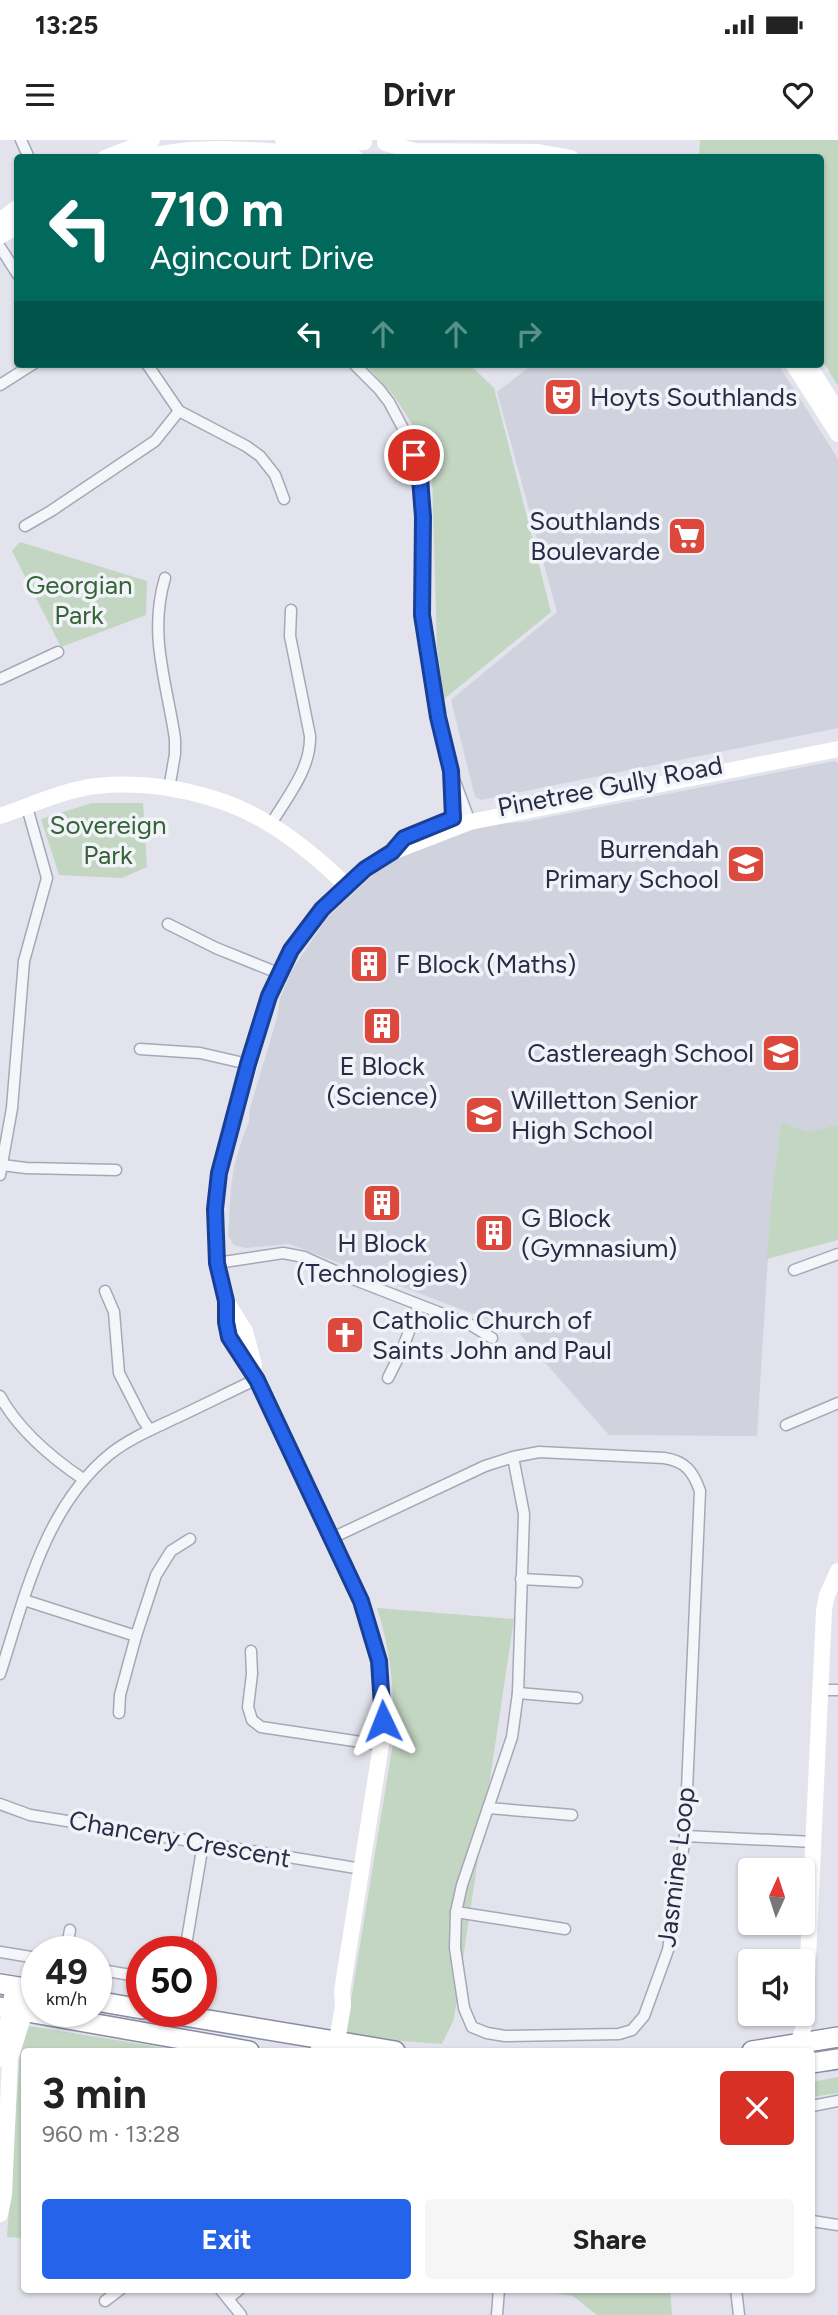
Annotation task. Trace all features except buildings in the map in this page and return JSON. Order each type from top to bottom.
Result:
[{"type":"highway","points":[[12,2009],[232,2048]]},
{"type":"highway","points":[[217,2024],[328,2048]]},
{"type":"highway","points":[[807,2047],[838,2037]]},
{"type":"highway","points":[[815,2050],[838,2059]]},
{"type":"main road","points":[[283,140],[331,143],[361,149]]},
{"type":"main road","points":[[120,154],[157,144],[345,154]]},
{"type":"main road","points":[[384,144],[415,150],[549,154]]},
{"type":"main road","points":[[0,221],[14,210]]},
{"type":"main road","points":[[796,368],[838,434]]},
{"type":"main road","points":[[810,368],[838,412]]},
{"type":"main road","name":"Pinetree Gully Road","points":[[328,2048],[327,2034],[333,2005],[342,1990],[362,1869],[381,1745],[383,1699],[376,1646],[361,1601],[257,1380],[229,1337],[226,1322],[226,1301],[217,1263],[215,1209],[219,1173],[269,996],[278,973],[307,927],[346,885],[392,852],[462,820],[838,740]]},
{"type":"main road","name":"Pinetree Gully Road","points":[[462,820],[838,749]]},
{"type":"main road","points":[[0,816],[94,786],[134,785],[169,789],[242,809],[271,824],[311,853],[346,885]]},
{"type":"main road","points":[[807,2047],[825,1603],[838,1571]]},
{"type":"main road","points":[[0,2072],[12,2009],[20,1987]]},
{"type":"main road","points":[[0,2214],[12,2009]]},
{"type":"street","points":[[0,247],[14,269]]},
{"type":"street","points":[[0,386],[27,368]]},
{"type":"street","points":[[150,368],[179,411],[260,456],[275,475],[284,499]]},
{"type":"street","points":[[358,368],[389,402],[405,432],[420,478],[423,517],[422,615],[438,717],[462,820]]},
{"type":"street","points":[[25,526],[155,440],[179,411]]},
{"type":"street","points":[[165,578],[156,629],[175,739],[169,789]]},
{"type":"street","points":[[271,824],[306,765],[311,751],[290,636],[291,610]]},
{"type":"street","points":[[0,679],[58,652]]},
{"type":"street","points":[[27,807],[47,878],[24,961],[12,1108],[1,1170],[116,1170]]},
{"type":"street","points":[[168,924],[216,948],[278,973]]},
{"type":"street","points":[[140,1049],[200,1053],[248,1064]]},
{"type":"street","points":[[217,1263],[283,1253],[304,1257],[471,1325],[492,1338]]},
{"type":"street","points":[[794,1270],[838,1254]]},
{"type":"street","points":[[105,1291],[114,1312],[119,1373],[150,1430]]},
{"type":"street","points":[[388,1378],[419,1305]]},
{"type":"street","points":[[0,1674],[24,1600],[53,1525],[83,1479],[112,1453],[150,1430],[257,1380]]},
{"type":"street","points":[[0,1396],[8,1411],[26,1431],[83,1479]]},
{"type":"street","points":[[786,1425],[838,1403]]},
{"type":"street","name":"Jasmine Loop","points":[[332,1538],[485,1466],[513,1457],[539,1452],[664,1458],[687,1466],[695,1475],[700,1491],[685,1836],[668,1950],[644,2016],[632,2030],[620,2034],[505,2036],[487,2033],[472,2026],[464,2008],[454,1948],[456,1912],[462,1885],[512,1737],[518,1693],[524,1514],[513,1457]]},
{"type":"street","points":[[119,1713],[120,1695],[156,1575],[171,1551],[190,1539]]},
{"type":"street","points":[[521,1579],[577,1582]]},
{"type":"street","points":[[24,1600],[136,1636]]},
{"type":"street","points":[[251,1651],[252,1674],[248,1707],[252,1720],[261,1727],[381,1745]]},
{"type":"street","points":[[820,1689],[838,1690]]},
{"type":"street","points":[[518,1693],[577,1698]]},
{"type":"street","name":"Chancery Crescent","points":[[0,1804],[30,1815],[362,1869]]},
{"type":"street","points":[[488,1808],[572,1815]]},
{"type":"street","points":[[685,1836],[814,1842]]},
{"type":"street","points":[[188,1936],[203,1844]]},
{"type":"street","points":[[456,1912],[565,1929]]},
{"type":"street","points":[[68,1936],[69,1930]]},
{"type":"street","points":[[0,1952],[21,1955]]},
{"type":"street","points":[[815,2105],[838,2101]]},
{"type":"street","points":[[815,2221],[838,2225]]},
{"type":"street","points":[[105,2301],[116,2293]]},
{"type":"street","points":[[224,2293],[241,2315]]},
{"type":"street","points":[[229,2298],[235,2293]]},
{"type":"street","points":[[497,2315],[499,2293]]},
{"type":"street","points":[[736,2293],[739,2315]]},
{"type":"shaded area","name":"Southlands Boulevarde","points":[[528,368],[781,368],[838,459],[838,728],[481,800],[475,797],[451,700],[557,612],[497,392]]},
{"type":"shaded area","name":"Willetton Senior High School","points":[[835,761],[838,763],[838,1124],[808,1132],[781,1123],[772,1190],[757,1436],[609,1435],[516,1330],[289,1244],[246,1248],[234,1245],[228,1236],[234,1167],[249,1122],[250,1108],[277,1018],[280,999],[292,970],[327,918],[373,875],[407,853],[438,840],[491,824],[524,822]]},
{"type":"green space","points":[[700,140],[838,140],[838,386],[824,363],[824,154],[699,154]]},
{"type":"green space","points":[[369,368],[473,368],[494,388],[551,612],[444,699],[437,647],[432,476],[418,433],[394,396]]},
{"type":"green space","name":"Georgian Park","points":[[20,542],[147,581],[146,615],[61,647],[12,551]]},
{"type":"green space","name":"Sovereign Park","points":[[92,803],[143,803],[147,867],[122,878],[59,875],[41,819]]},
{"type":"green space","points":[[781,1122],[808,1132],[838,1124],[838,1240],[767,1259],[772,1190]]},
{"type":"green space","points":[[377,1608],[514,1619],[454,2019],[442,2044],[345,2037],[394,1737],[391,1672]]},
{"type":"green space","points":[[22,2027],[166,2048],[21,2048],[21,2238],[7,2237]]},
{"type":"green space","points":[[838,2077],[838,2093],[815,2097],[815,2081]]},
{"type":"green space","points":[[555,2293],[670,2293],[672,2315],[597,2315],[573,2296]]},
{"type":"place","name":"Hoyts Southlands","points":[[563,397]]},
{"type":"place","name":"Southlands Boulevarde","points":[[687,536]]},
{"type":"place","name":"Burrendah Primary School","points":[[746,864]]},
{"type":"place","name":"F Block (Maths)","points":[[369,964]]},
{"type":"place","name":"E Block (Science)","points":[[382,1026]]},
{"type":"place","name":"Castlereagh School","points":[[781,1053]]},
{"type":"place","name":"Willetton Senior High School","points":[[484,1115]]},
{"type":"place","name":"H Block (Technologies)","points":[[382,1203]]},
{"type":"place","name":"G Block (Gymnasium)","points":[[494,1233]]},
{"type":"place","name":"Catholic Church of Saints John and Paul","points":[[345,1335]]},
{"type":"route","points":[[383,1721],[379,1661],[361,1601],[257,1380],[229,1337],[214,1229],[219,1173],[248,1064],[269,996],[291,950],[322,909],[365,869],[392,852],[404,838],[453,818],[451,771],[438,717],[422,615],[423,517],[420,478],[414,455]]}]
